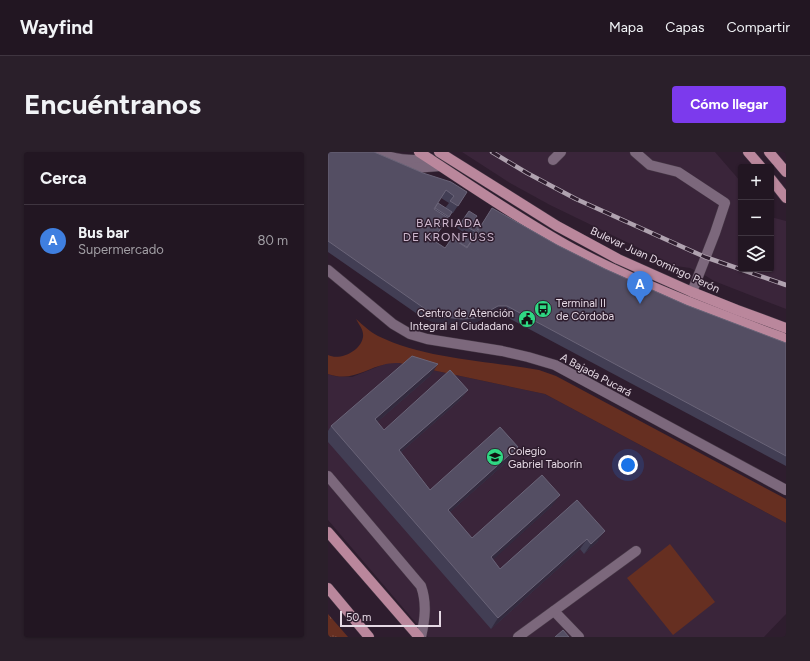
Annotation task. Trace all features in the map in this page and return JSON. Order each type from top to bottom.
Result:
[{"type":"main road","name":"Bulevar Juan Domingo Perón","points":[[419,152],[519,218],[618,272],[688,302],[786,339]]},
{"type":"main road","name":"Bulevar Juan Domingo Perón","points":[[439,152],[557,226],[618,259],[692,292],[786,328]]},
{"type":"main road","points":[[748,152],[758,164]]},
{"type":"main road","points":[[769,152],[786,172]]},
{"type":"main road","points":[[774,183],[786,198]]},
{"type":"main road","points":[[328,532],[420,637]]},
{"type":"main road","points":[[328,588],[369,637]]},
{"type":"lane","points":[[377,152],[386,156],[400,159],[419,161],[430,159]]},
{"type":"lane","points":[[553,160],[561,152]]},
{"type":"lane","points":[[635,152],[650,166],[678,172],[725,203],[692,292]]},
{"type":"lane","points":[[391,169],[415,169],[440,166]]},
{"type":"lane","name":"A Bajada Pucará","points":[[328,270],[393,324],[410,334],[427,339],[502,351],[554,365],[786,490]]},
{"type":"lane","points":[[328,476],[421,586],[426,610],[420,637]]},
{"type":"lane","points":[[518,637],[636,550]]},
{"type":"lane","points":[[554,611],[579,637]]},
{"type":"shaded area","points":[[462,152],[715,152],[738,179],[738,272],[774,272],[774,218],[786,221],[786,309],[714,281],[690,268],[676,266],[550,205],[510,183]]},
{"type":"shaded area","name":"Colegio Gabriel Taborín","points":[[387,363],[399,363],[545,394],[786,523],[786,614],[764,637],[428,637],[328,520],[328,374],[334,376],[352,377]]},
{"type":"green space","points":[[356,319],[378,336],[396,344],[416,350],[457,358],[539,370],[556,376],[786,499],[786,523],[545,394],[399,363],[378,366],[352,376],[345,377],[328,374],[328,355],[333,357],[344,356],[358,347],[361,342],[363,332]]},
{"type":"green space","points":[[670,544],[715,602],[673,635],[627,578]]},
{"type":"green space","points":[[328,614],[348,637],[328,637]]},
{"type":"building","name":"Terminal II de Córdoba","points":[[328,152],[374,152],[423,173],[451,182],[467,192],[458,206],[450,201],[454,196],[446,190],[434,209],[448,218],[433,240],[445,248],[452,238],[467,248],[492,208],[557,245],[605,269],[686,305],[786,343],[786,456],[507,306],[498,306],[476,318],[462,319],[444,317],[428,311],[328,241]]},
{"type":"building","points":[[438,203],[452,212],[449,217],[435,208]]},
{"type":"building","points":[[469,211],[477,216],[473,222],[479,227],[476,232],[460,224]]},
{"type":"building","points":[[460,232],[472,240],[467,247],[455,240]]},
{"type":"building","points":[[412,356],[438,364],[375,419],[384,430],[450,370],[468,390],[399,450],[430,490],[500,427],[518,447],[448,510],[472,538],[542,475],[560,495],[491,557],[500,569],[577,500],[605,531],[591,544],[587,539],[498,618],[331,426]]},
{"type":"building","points":[[563,630],[569,637],[555,637]]},
{"type":"railway","points":[[492,152],[527,173],[576,199],[705,257],[786,285]]},
{"type":"place","name":"Bus bar","points":[[640,304]]},
{"type":"place","name":"Terminal II de Córdoba","points":[[543,309]]},
{"type":"place","name":"Centro de Atención Integral al Ciudadano","points":[[527,319]]},
{"type":"place","name":"Colegio Gabriel Taborín","points":[[495,457]]},
{"type":"district","name":"BARRIADA DE KRONFUSS","points":[[449,230]]}]
